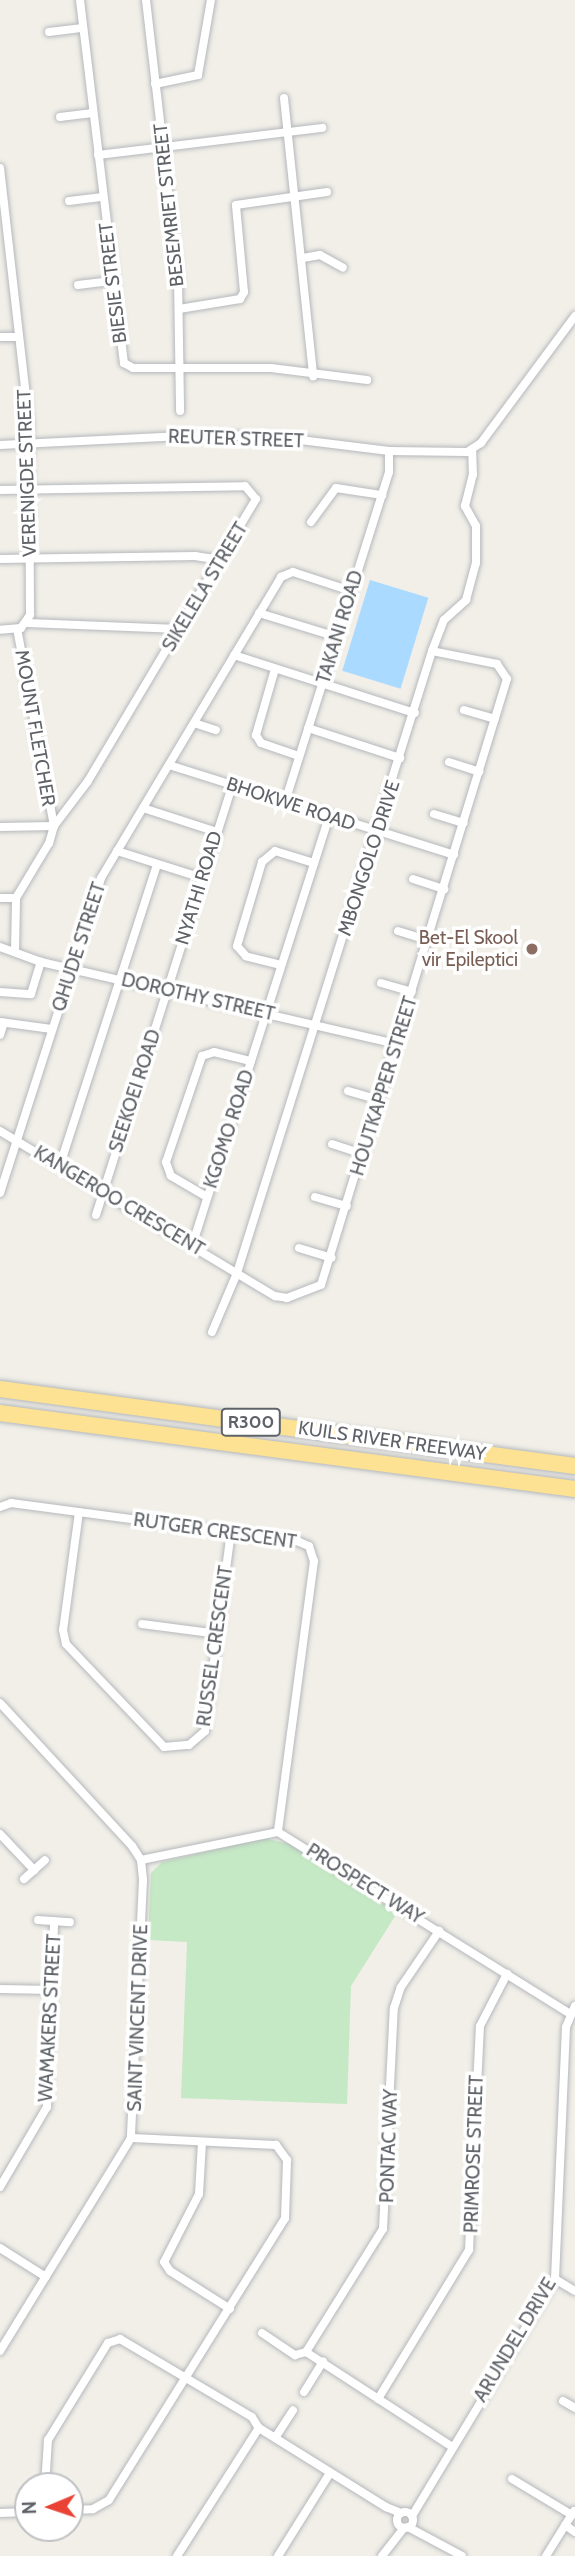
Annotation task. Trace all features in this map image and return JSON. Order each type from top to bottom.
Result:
[{"type":"highway","name":"KUILS RIVER FREEWAY","points":[[0,1389],[575,1466]]},
{"type":"highway","name":"KUILS RIVER FREEWAY","points":[[0,1413],[575,1489]]},
{"type":"highway","points":[[501,1456],[575,1455]]},
{"type":"highway","points":[[496,1479],[575,1500]]},
{"type":"street","name":"BIESIE STREET","points":[[80,0],[124,363],[180,369],[271,368],[313,376],[367,380]]},
{"type":"street","name":"BESEMRIET STREET","points":[[146,0],[179,309],[180,411]]},
{"type":"street","points":[[155,84],[198,75],[211,0]]},
{"type":"street","points":[[49,32],[83,28]]},
{"type":"street","points":[[285,98],[313,376]]},
{"type":"street","points":[[60,117],[93,113]]},
{"type":"street","points":[[98,155],[322,128]]},
{"type":"street","name":"VERENIGDE STREET","points":[[0,168],[19,337],[27,444],[28,623]]},
{"type":"street","points":[[179,309],[240,299],[244,292],[236,205],[327,192]]},
{"type":"street","points":[[69,201],[103,197]]},
{"type":"street","points":[[303,258],[320,255],[343,268]]},
{"type":"street","points":[[78,285],[112,281]]},
{"type":"street","points":[[472,450],[575,316]]},
{"type":"street","points":[[0,337],[19,337]]},
{"type":"street","name":"REUTER STREET","points":[[0,445],[203,435],[276,437],[389,450],[472,450]]},
{"type":"street","name":"TAKANI ROAD","points":[[285,802],[382,495],[389,450]]},
{"type":"street","name":"MBONGOLO DRIVE","points":[[212,1332],[237,1273],[415,713],[432,651],[444,620],[466,600],[476,563],[476,526],[465,506],[473,475],[472,450]]},
{"type":"street","name":"SIKELELA STREET","points":[[0,490],[249,487],[255,503],[68,813],[54,826],[49,843],[16,898],[15,952]]},
{"type":"street","points":[[311,522],[336,488],[382,495]]},
{"type":"street","points":[[0,559],[195,556],[221,560]]},
{"type":"street","name":"QHUDE STREET","points":[[0,1193],[98,886],[117,851],[281,577],[290,572],[351,591]]},
{"type":"street","points":[[260,613],[337,637]]},
{"type":"street","points":[[0,630],[17,629],[28,623],[180,629]]},
{"type":"street","name":"MOUNT FLETCHER","points":[[17,629],[54,826]]},
{"type":"street","name":"HOUTKAPPER STREET","points":[[237,1273],[284,1298],[321,1285],[331,1258],[507,679],[503,667],[432,651]]},
{"type":"street","points":[[234,655],[415,713]]},
{"type":"street","points":[[275,669],[256,738],[299,756]]},
{"type":"street","points":[[464,710],[495,719]]},
{"type":"street","points":[[194,723],[216,730]]},
{"type":"street","points":[[308,728],[400,758]]},
{"type":"street","points":[[449,762],[479,772]]},
{"type":"street","name":"BHOKWE ROAD","points":[[169,765],[454,855]]},
{"type":"street","name":"NYATHI ROAD","points":[[167,991],[232,785]]},
{"type":"street","points":[[143,808],[217,832]]},
{"type":"street","points":[[434,814],[464,823]]},
{"type":"street","name":"KGOMO ROAD","points":[[192,1246],[329,816]]},
{"type":"street","points":[[0,827],[54,826]]},
{"type":"street","points":[[117,851],[202,878]]},
{"type":"street","points":[[282,965],[246,956],[237,946],[262,862],[275,851],[314,863]]},
{"type":"street","points":[[60,1165],[157,864]]},
{"type":"street","points":[[413,880],[444,889]]},
{"type":"street","points":[[0,898],[16,898]]},
{"type":"street","points":[[397,931],[428,940]]},
{"type":"street","name":"DOROTHY STREET","points":[[0,947],[41,961],[396,1044]]},
{"type":"street","points":[[0,992],[31,995],[41,961]]},
{"type":"street","points":[[381,983],[412,992]]},
{"type":"street","name":"SEEKOEI ROAD","points":[[96,1215],[167,991]]},
{"type":"street","points":[[0,1035],[2,1022],[52,1029]]},
{"type":"street","points":[[207,1197],[171,1176],[167,1158],[202,1056],[214,1052],[251,1061]]},
{"type":"street","points":[[348,1091],[379,1100]]},
{"type":"street","name":"KANGEROO CRESCENT","points":[[0,1130],[237,1273]]},
{"type":"street","points":[[332,1144],[363,1154]]},
{"type":"street","points":[[314,1196],[347,1206]]},
{"type":"street","points":[[299,1248],[331,1258]]},
{"type":"street","name":"RUTGER CRESCENT","points":[[0,1507],[11,1503],[231,1532],[304,1543],[313,1553],[278,1832]]},
{"type":"street","name":"RUSSEL CRESCENT","points":[[79,1512],[63,1630],[66,1644],[156,1743],[189,1745],[205,1731],[231,1532]]},
{"type":"street","points":[[142,1624],[218,1634]]},
{"type":"street","points":[[0,1703],[141,1860],[278,1832]]},
{"type":"street","name":"PROSPECT WAY","points":[[278,1832],[507,1974],[572,2009]]},
{"type":"street","points":[[0,1834],[34,1870]]},
{"type":"street","points":[[24,1879],[45,1860]]},
{"type":"street","name":"SAINT VINCENT DRIVE","points":[[0,2351],[131,2138],[141,1860]]},
{"type":"street","name":"WAMAKERS STREET","points":[[38,1920],[71,1922]]},
{"type":"street","name":"WAMAKERS STREET","points":[[0,2187],[47,2107],[54,1921]]},
{"type":"street","name":"PONTAC WAY","points":[[306,2352],[383,2229],[394,2008],[401,1987],[439,1931]]},
{"type":"street","name":"PRIMROSE STREET","points":[[378,2399],[469,2250],[480,2026],[507,1974]]},
{"type":"street","points":[[0,1989],[52,1990]]},
{"type":"street","name":"ARUNDEL DRIVE","points":[[382,2556],[555,2278],[572,2009]]},
{"type":"street","points":[[84,2509],[93,2509],[109,2500],[284,2222],[288,2160],[272,2144],[131,2138]]},
{"type":"street","points":[[202,2141],[199,2194],[164,2262],[170,2271],[230,2309]]},
{"type":"street","points":[[0,2248],[46,2277]]},
{"type":"street","points":[[555,2278],[575,2291]]},
{"type":"street","points":[[262,2333],[295,2355],[306,2352],[323,2362],[451,2446]]},
{"type":"street","points":[[46,2472],[48,2440],[110,2341],[124,2340],[213,2392],[255,2419],[259,2428],[462,2556]]},
{"type":"street","points":[[304,2392],[323,2362]]},
{"type":"street","points":[[563,2401],[575,2408]]},
{"type":"street","points":[[275,2438],[293,2410]]},
{"type":"street","points":[[177,2556],[259,2428]]},
{"type":"street","points":[[278,2556],[330,2473]]},
{"type":"street","points":[[512,2479],[574,2512],[546,2556]]},
{"type":"street","points":[[565,2525],[575,2532]]},
{"type":"green space","points":[[264,1838],[290,1844],[397,1913],[351,1986],[347,2104],[181,2098],[187,1942],[148,1940],[151,1873],[162,1862]]},
{"type":"water","points":[[370,580],[428,598],[401,689],[342,671]]},
{"type":"place","name":"Bet-El Skool vir Epileptici","points":[[532,949]]}]
